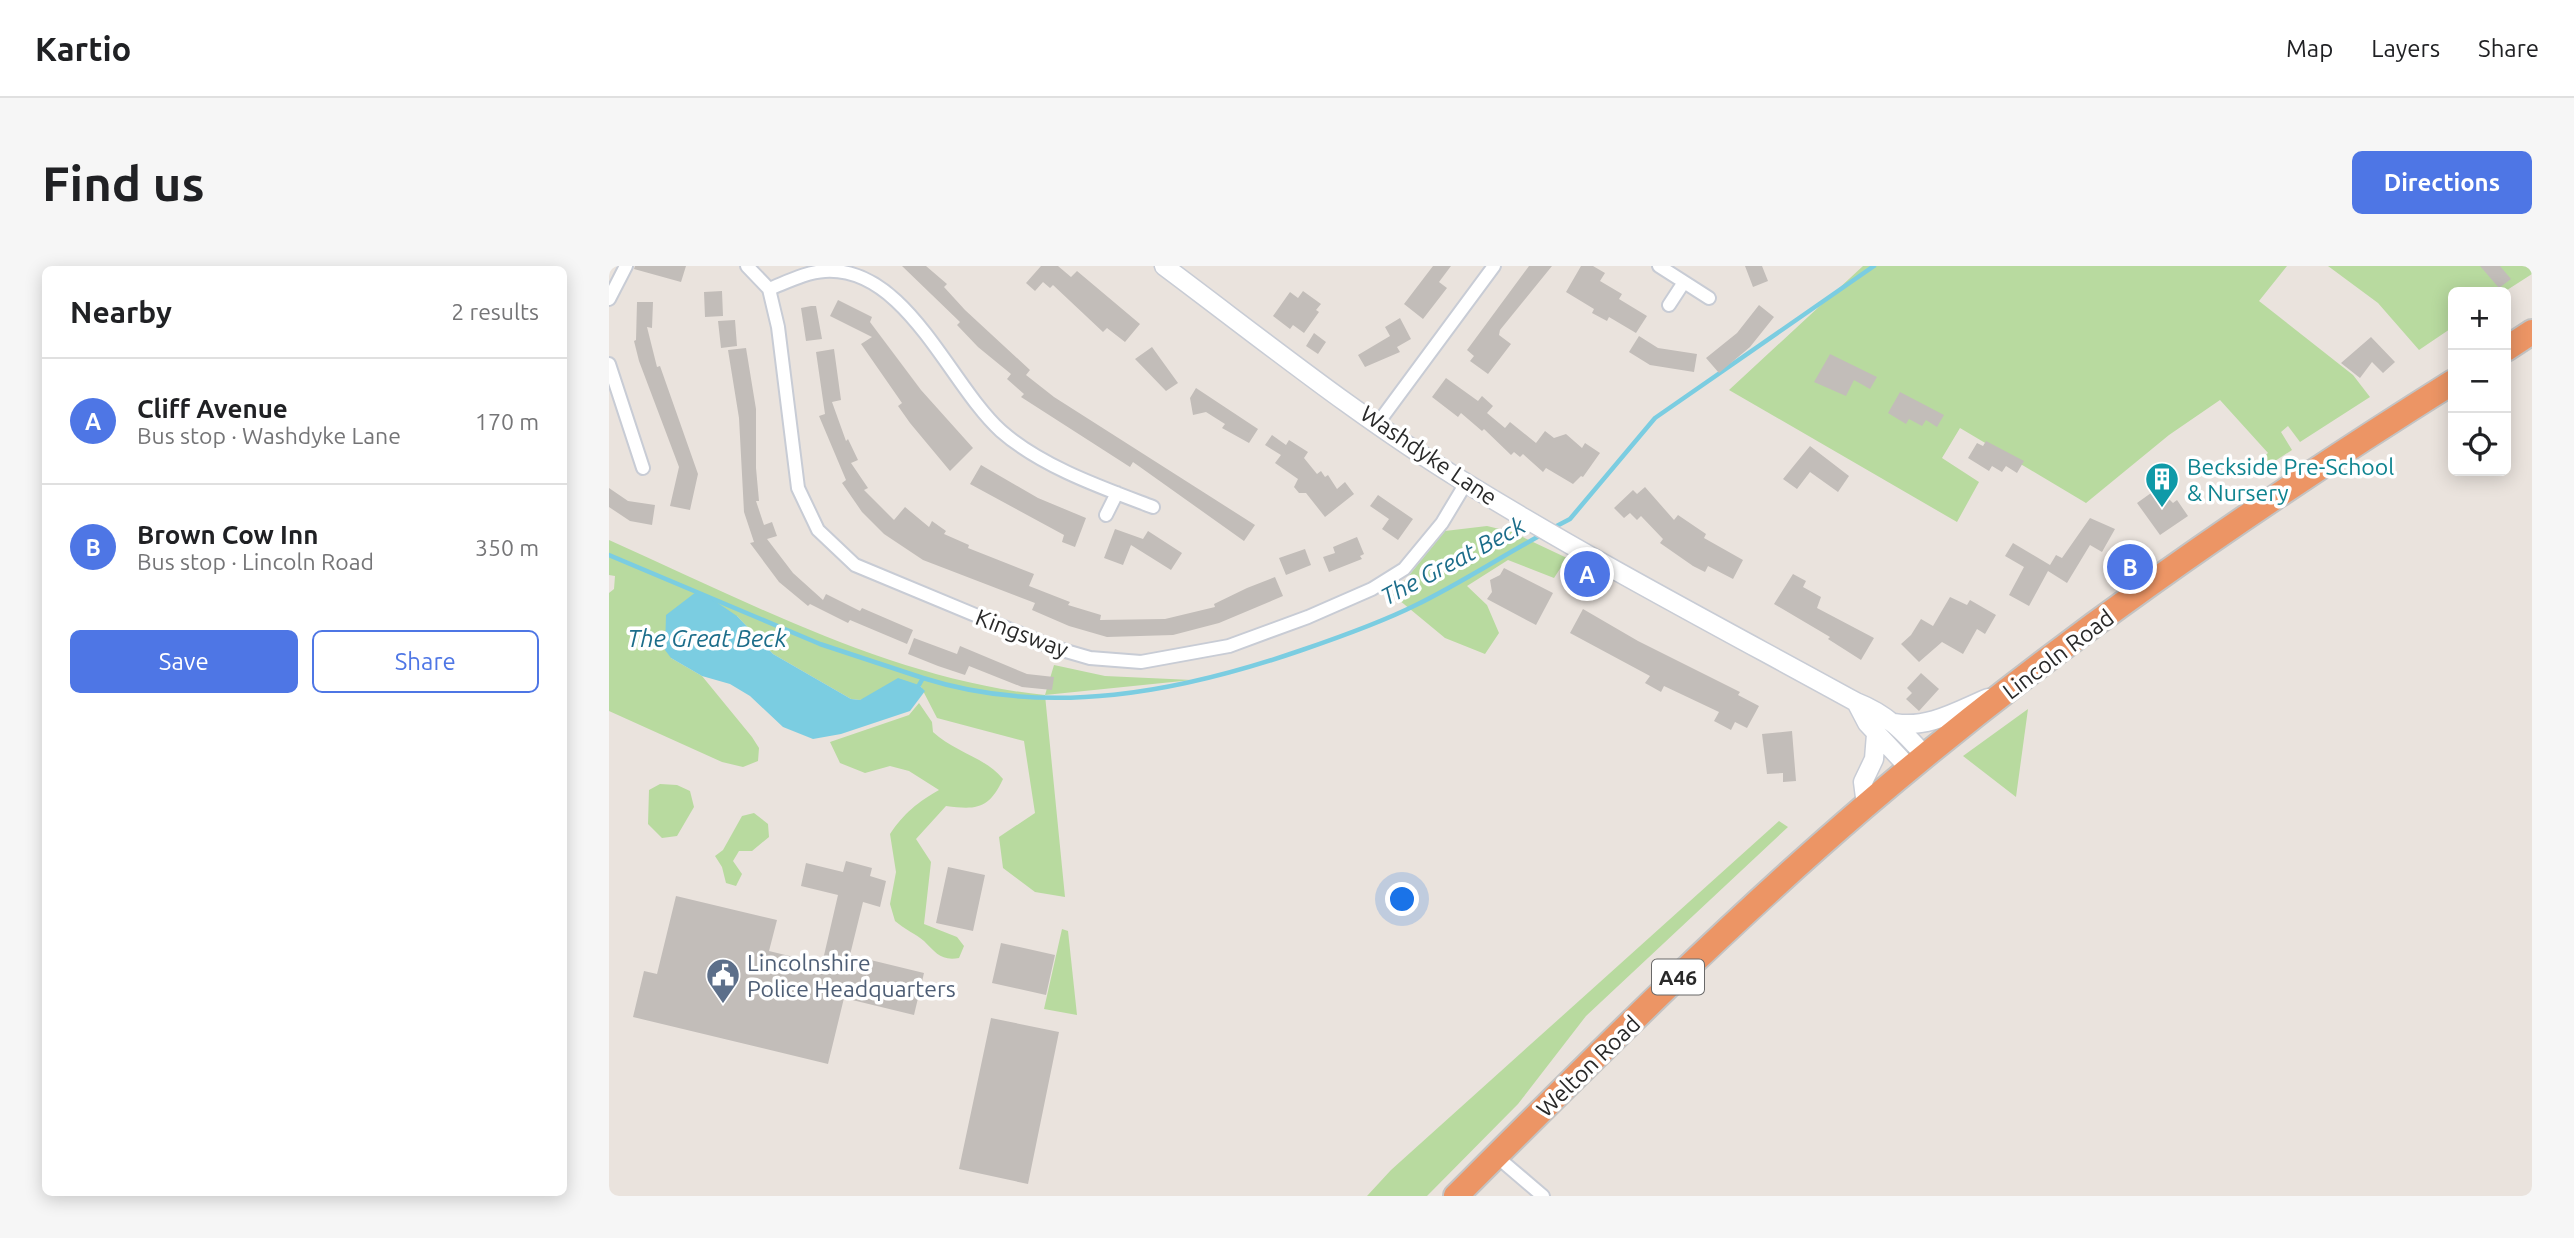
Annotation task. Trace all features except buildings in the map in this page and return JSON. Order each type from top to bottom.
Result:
[{"type":"highway","points":[[2511,346],[2532,332]]},
{"type":"highway","name":"Lincoln Road","points":[[1918,763],[2181,562],[2448,385]]},
{"type":"highway","name":"Welton Road","points":[[1456,1196],[1727,929],[1866,805],[1918,763]]},
{"type":"street","points":[[609,299],[626,266]]},
{"type":"street","points":[[747,266],[769,289],[828,270],[849,273],[878,285],[903,306],[952,374],[1001,431],[1063,469],[1153,507]]},
{"type":"street","name":"Washdyke Lane","points":[[1164,266],[1466,483],[1856,702],[1877,710],[1895,723],[1918,763]]},
{"type":"street","points":[[1378,422],[1495,266]]},
{"type":"street","points":[[1659,266],[1709,298]]},
{"type":"street","points":[[1669,305],[1684,282]]},
{"type":"street","name":"Kingsway","points":[[769,289],[778,327],[798,488],[818,530],[855,565],[1052,647],[1090,658],[1140,662],[1230,646],[1308,617],[1372,589],[1404,569],[1442,523],[1466,483]]},
{"type":"street","points":[[609,364],[643,468]]},
{"type":"street","points":[[1106,515],[1117,493]]},
{"type":"street","points":[[1895,723],[1907,725],[1934,720],[2015,687]]},
{"type":"street","name":"Washdyke Lane","points":[[1856,702],[1876,734],[1918,763]]},
{"type":"street","points":[[1866,805],[1863,782],[1874,758],[1876,734]]},
{"type":"street","points":[[1496,1156],[1543,1196]]},
{"type":"green space","points":[[1863,266],[2287,266],[2259,301],[2353,375],[2370,397],[2300,442],[2288,426],[2281,432],[2292,450],[2249,478],[2245,471],[2268,453],[2220,400],[2169,435],[2086,503],[1960,428],[1942,458],[1979,482],[1957,522],[1729,390]]},
{"type":"green space","points":[[2328,266],[2532,266],[2532,274],[2511,288],[2448,287],[2448,330],[2419,350],[2378,303]]},
{"type":"green space","points":[[1487,526],[1512,532],[1567,558],[1554,578],[1508,560],[1467,586],[1487,605],[1499,633],[1485,654],[1445,638],[1393,595],[1445,531]]},
{"type":"green space","points":[[609,540],[767,612],[877,655],[932,673],[989,687],[1045,695],[1065,897],[1035,892],[1003,868],[999,837],[1035,813],[1024,741],[937,718],[920,685],[860,700],[851,699],[773,654],[737,616],[671,658],[702,676],[752,737],[759,748],[758,761],[743,767],[722,762],[609,711],[609,593],[614,589],[615,576],[609,575]]},
{"type":"green space","points":[[1054,665],[1105,676],[1192,680],[1045,695]]},
{"type":"green space","points":[[919,703],[932,722],[933,732],[950,745],[996,771],[1003,779],[993,796],[981,805],[966,808],[946,806],[916,839],[931,862],[924,924],[957,937],[964,946],[959,958],[939,955],[921,938],[895,921],[890,904],[896,872],[890,834],[912,809],[939,790],[909,771],[890,766],[865,773],[840,763],[830,742],[909,715]]},
{"type":"green space","points":[[2028,709],[2016,797],[1963,756]]},
{"type":"green space","points":[[660,784],[677,785],[690,791],[694,807],[677,836],[662,838],[648,824],[649,790]]},
{"type":"green space","points":[[754,813],[768,824],[769,837],[752,851],[739,851],[733,861],[742,874],[736,886],[726,883],[722,867],[715,856],[723,850],[742,816]]},
{"type":"green space","points":[[1779,821],[1788,827],[1586,1016],[1518,1104],[1427,1196],[1367,1196],[1391,1170]]},
{"type":"green space","points":[[1062,929],[1068,931],[1077,1015],[1044,1009]]},
{"type":"water","name":"The Great Beck","points":[[696,592],[703,593],[737,616],[773,654],[851,699],[860,700],[898,678],[919,685],[925,691],[910,711],[841,734],[813,739],[783,727],[750,696],[730,684],[702,676],[671,658],[665,650],[666,615]]},
{"type":"waterway","name":"The Great Beck","points":[[1551,529],[1570,519],[1655,418],[1874,266]]},
{"type":"waterway","name":"The Great Beck","points":[[919,685],[923,678],[970,690],[1066,698],[1114,695],[1209,678],[1302,650],[1388,618],[1448,588],[1541,535]]},
{"type":"waterway","name":"The Great Beck","points":[[609,555],[820,644],[923,678]]},
{"type":"place","name":"Beckside Pre-School & Nursery","points":[[2162,509]]},
{"type":"place","name":"Brown Cow Inn","points":[[2130,567]]},
{"type":"place","name":"Cliff Avenue","points":[[1587,574]]},
{"type":"place","name":"Lincolnshire Police Headquarters","points":[[723,1005]]}]
